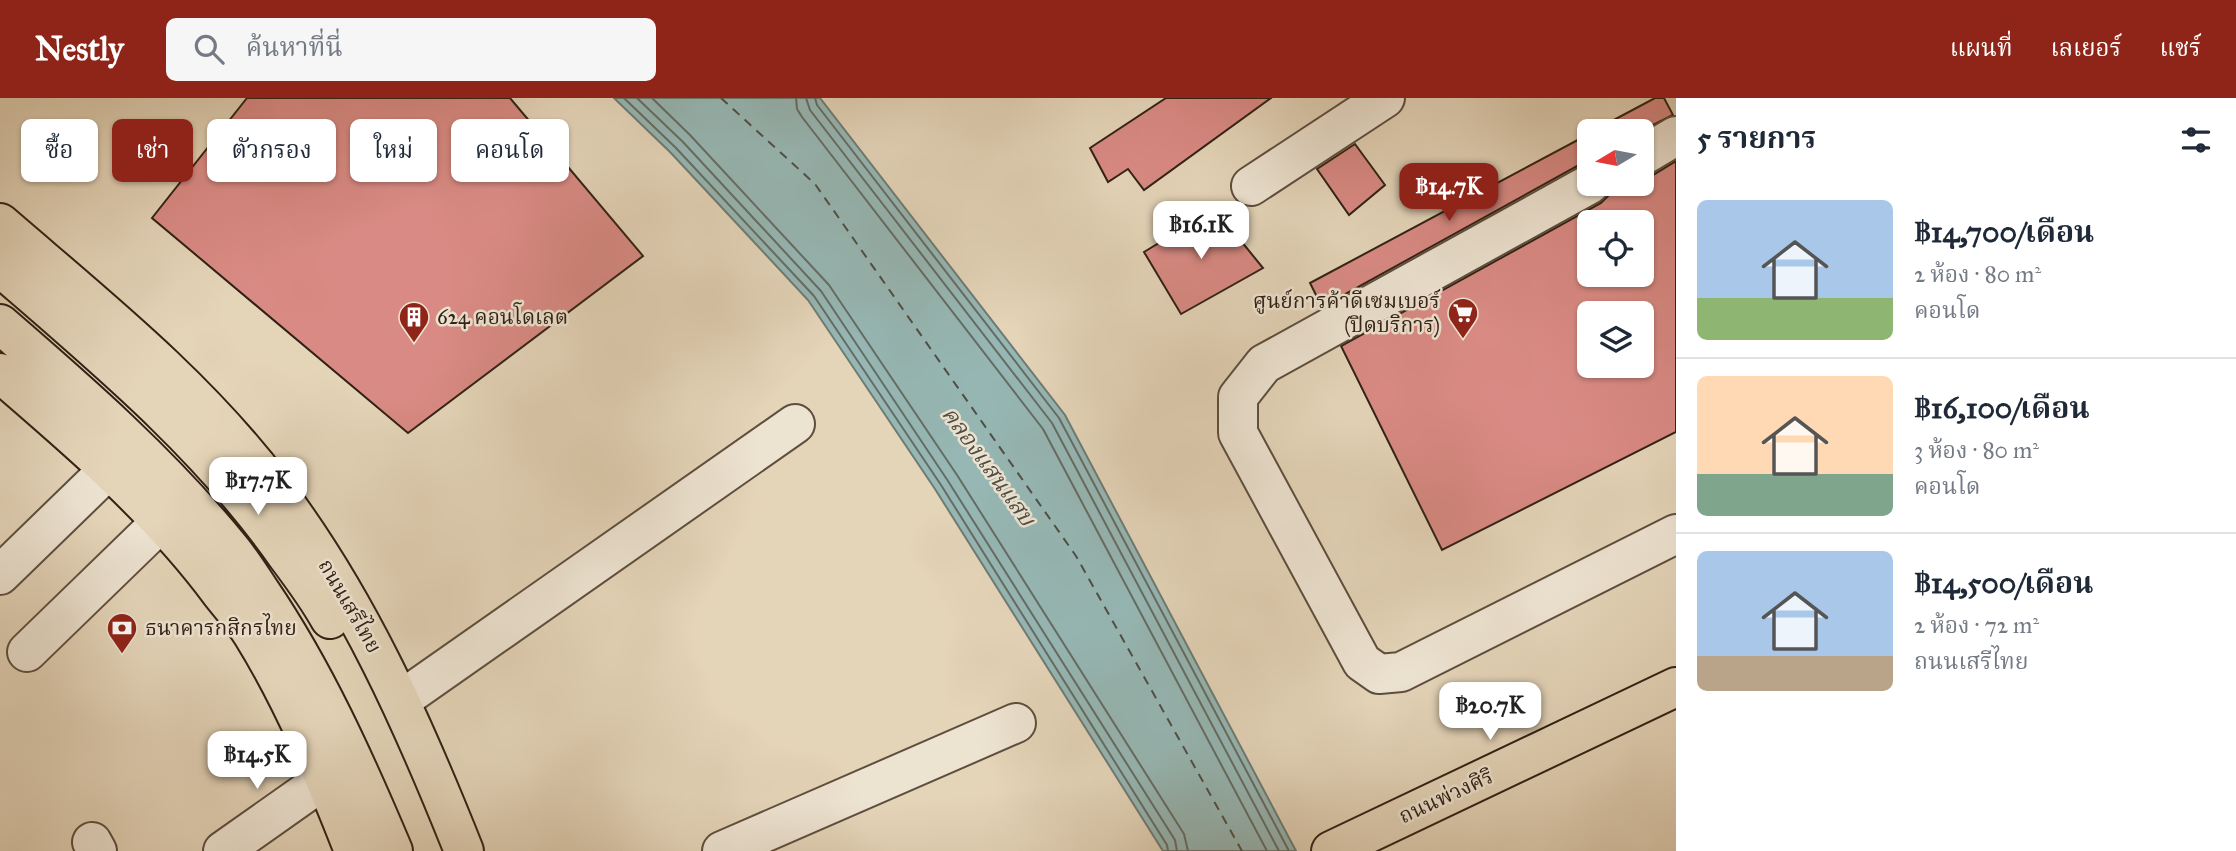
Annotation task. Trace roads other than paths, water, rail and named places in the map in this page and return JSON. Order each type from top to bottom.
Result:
[{"type":"main road","name":"ถนนเสรีไทย","points":[[0,223],[176,381],[272,486],[340,585],[401,700],[464,851]]},
{"type":"main road","points":[[0,267],[131,381],[197,446],[263,521],[322,604],[367,689],[439,851]]},
{"type":"main road","points":[[0,324],[94,405],[163,472],[231,548],[301,657],[336,723],[393,851]]},
{"type":"main road","points":[[0,373],[109,469],[162,521],[210,577],[252,633],[292,705],[326,779],[354,851]]},
{"type":"main road","name":"ถนนพ่วงศิริ","points":[[1331,851],[1676,687]]},
{"type":"street","points":[[1251,186],[1385,98]]},
{"type":"street","points":[[1654,149],[1676,136]]},
{"type":"street","points":[[1577,191],[1264,364],[1238,397],[1238,433],[1362,662],[1379,674],[1401,672],[1676,534]]},
{"type":"street","points":[[401,700],[795,424]]},
{"type":"street","points":[[0,575],[109,469]]},
{"type":"street","points":[[27,652],[162,521]]},
{"type":"street","points":[[722,851],[1016,723]]},
{"type":"street","points":[[223,851],[326,779]]},
{"type":"water","name":"คลองแสนแสบ","points":[[614,98],[820,98],[1065,415],[1296,851],[1163,851],[935,489],[808,300],[671,153]]},
{"type":"place","name":"ศูนย์การค้าดีเซมเบอร์ (ปิดบริการ)","points":[[1463,340]]},
{"type":"place","name":"624 คอนโดเลต","points":[[414,344]]},
{"type":"place","name":"ธนาคารกสิกรไทย","points":[[122,655]]}]
